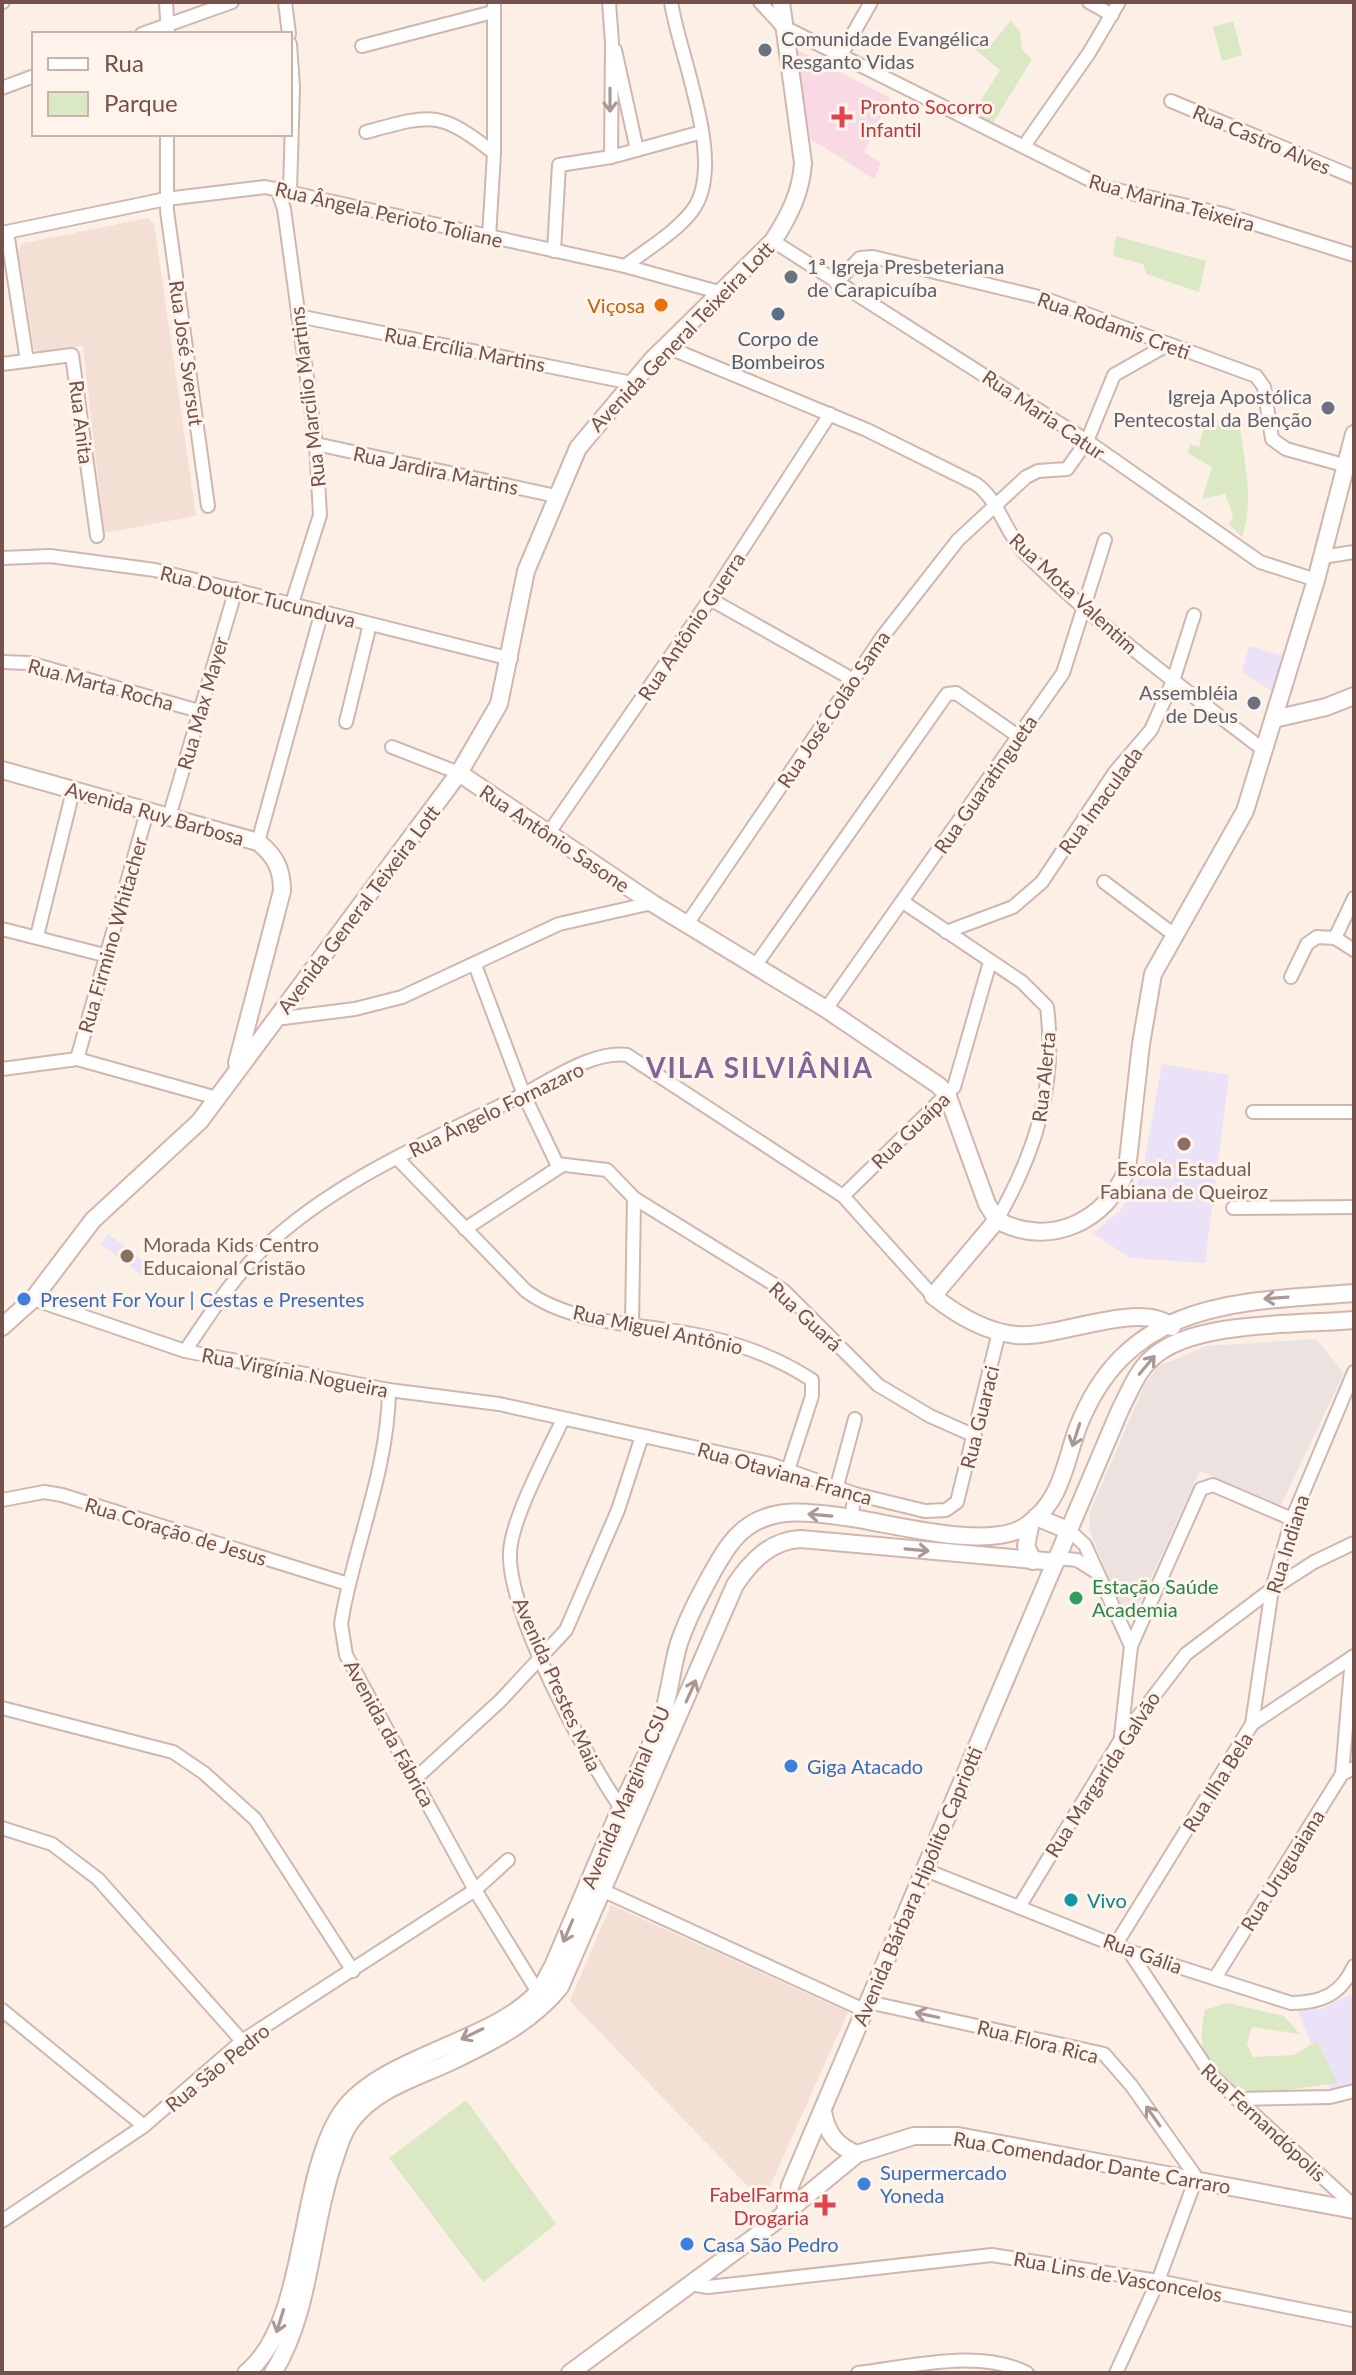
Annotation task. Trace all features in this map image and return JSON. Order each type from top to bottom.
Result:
[{"type":"street","points":[[166,2],[168,29],[232,2]]},
{"type":"street","points":[[285,2],[289,32]]},
{"type":"street","points":[[609,2],[612,43],[611,157]]},
{"type":"street","points":[[625,266],[681,223],[701,196],[706,173],[702,132],[671,2]]},
{"type":"street","points":[[760,2],[782,26]]},
{"type":"street","name":"Avenida General Teixeira Lott","points":[[217,1098],[459,773],[499,704],[511,659],[521,585],[556,496],[584,438],[632,383],[773,241],[797,198],[803,163],[781,2]]},
{"type":"street","points":[[841,55],[871,2]]},
{"type":"street","points":[[1089,2],[1112,15]]},
{"type":"street","points":[[1024,146],[1119,2]]},
{"type":"street","points":[[362,46],[494,7],[494,153],[489,237]]},
{"type":"street","name":"Rua Marina Teixeira","points":[[782,26],[1104,187],[1212,211],[1354,255]]},
{"type":"street","points":[[612,43],[621,68],[637,150]]},
{"type":"street","name":"Rua Marcílio Martins","points":[[292,73],[292,98]]},
{"type":"street","points":[[2,88],[32,77]]},
{"type":"street","name":"Rua Castro Alves","points":[[1171,101],[1354,177]]},
{"type":"street","points":[[366,132],[414,120],[445,120],[494,153]]},
{"type":"street","points":[[554,251],[559,165],[611,157],[702,132]]},
{"type":"street","name":"Rua José Sversut","points":[[167,136],[166,199],[208,506]]},
{"type":"street","name":"Rua Marcílio Martins","points":[[289,136],[284,209],[316,444],[320,515],[292,603]]},
{"type":"street","name":"Rua Ângela Perioto Toliane","points":[[4,233],[166,199],[248,187],[284,190],[625,266],[722,293]]},
{"type":"street","points":[[2,364],[27,361],[4,233]]},
{"type":"street","name":"Rua Maria Catur","points":[[773,241],[1087,441],[1260,562],[1316,580]]},
{"type":"street","name":"Rua Rodamis Creti","points":[[836,283],[860,258],[873,257],[1043,298],[1256,376],[1264,387],[1272,439],[1286,449],[1350,460]]},
{"type":"street","name":"Rua Ercília Martins","points":[[298,316],[632,383]]},
{"type":"street","name":"Rua José Colão Sama","points":[[687,924],[852,679],[942,560],[993,504],[1032,474],[1067,469],[1087,441],[1114,375],[1167,345]]},
{"type":"street","name":"Rua Mota Valentim","points":[[667,347],[830,414],[976,484],[993,504],[1014,541],[1085,609],[1265,751]]},
{"type":"street","name":"Rua Anita","points":[[27,361],[72,355],[97,536]]},
{"type":"street","name":"Rua Antônio Guerra","points":[[548,834],[710,599],[830,414]]},
{"type":"street","points":[[947,1094],[987,1204],[997,1220],[1037,1231],[1073,1227],[1104,1209],[1121,1186],[1127,1169],[1153,974],[1245,811],[1316,580],[1350,460],[1354,434]]},
{"type":"street","name":"Rua Jardira Martins","points":[[316,444],[556,496]]},
{"type":"street","name":"Rua Guaratingueta","points":[[826,1009],[1063,673],[1105,540]]},
{"type":"street","points":[[1322,557],[1354,552]]},
{"type":"street","name":"Rua Doutor Tucunduva","points":[[2,558],[50,556],[104,561],[236,589],[511,659]]},
{"type":"street","name":"Rua Max Mayer","points":[[169,817],[236,589]]},
{"type":"street","points":[[710,599],[852,679]]},
{"type":"street","points":[[258,842],[322,611]]},
{"type":"street","name":"Rua Imaculada","points":[[946,932],[1013,907],[1042,882],[1115,772],[1151,730],[1173,681],[1194,615]]},
{"type":"street","points":[[346,722],[370,624]]},
{"type":"street","name":"Rua Marta Rocha","points":[[2,662],[29,663],[199,711]]},
{"type":"street","points":[[755,966],[944,697],[956,693],[1018,736]]},
{"type":"street","points":[[1274,719],[1326,707],[1354,696]]},
{"type":"street","points":[[392,747],[459,773]]},
{"type":"street","name":"Avenida Ruy Barbosa","points":[[2,770],[258,842],[279,865],[282,891],[235,1071]]},
{"type":"street","name":"Rua Antônio Sasone","points":[[459,773],[652,903],[826,1009],[947,1094]]},
{"type":"street","points":[[37,936],[73,791]]},
{"type":"street","name":"Rua Firmino Whitacher","points":[[77,1059],[147,812]]},
{"type":"street","points":[[1104,882],[1173,934]]},
{"type":"street","points":[[1335,938],[1354,898]]},
{"type":"street","name":"Rua Alerta","points":[[903,902],[1022,982],[1044,1002],[1049,1034],[1036,1138],[1024,1172],[997,1220]]},
{"type":"street","points":[[275,1019],[377,1004],[402,997],[559,924],[652,903]]},
{"type":"street","points":[[2,929],[104,955]]},
{"type":"street","points":[[1291,977],[1312,939],[1335,938],[1354,950]]},
{"type":"street","name":"Rua Guaípa","points":[[843,1196],[947,1094],[959,1078],[990,962]]},
{"type":"street","points":[[397,1158],[465,1229],[558,1164],[524,1095],[475,965]]},
{"type":"street","name":"Rua Ângelo Fornazaro","points":[[185,1351],[228,1289],[262,1250],[296,1220],[397,1158],[603,1057],[627,1055],[843,1196],[933,1296]]},
{"type":"street","points":[[2,1069],[77,1059],[217,1098],[167,1155],[86,1227],[33,1299],[2,1327]]},
{"type":"street","points":[[1253,1112],[1354,1112]]},
{"type":"street","name":"Rua Guará","points":[[558,1164],[607,1170],[634,1198],[783,1290],[878,1385],[930,1416],[975,1436]]},
{"type":"street","points":[[632,1325],[634,1198]]},
{"type":"street","points":[[1233,1208],[1354,1207]]},
{"type":"street","points":[[997,1220],[933,1296],[954,1312],[999,1332],[1038,1335],[1147,1315],[1169,1323],[1184,1339]]},
{"type":"street","name":"Rua Miguel Antônio","points":[[465,1229],[526,1291],[546,1304],[632,1325],[736,1344],[766,1354],[812,1380],[812,1396],[788,1470]]},
{"type":"street","points":[[1033,1561],[1026,1546],[1034,1520],[1054,1499],[1062,1484],[1078,1428],[1100,1385],[1119,1360],[1147,1336],[1169,1323],[1232,1302],[1354,1293]]},
{"type":"street","name":"Rua Virgínia Nogueira","points":[[33,1299],[185,1351],[389,1390],[499,1404],[562,1421]]},
{"type":"street","points":[[1096,1572],[1077,1560],[1057,1560],[1120,1410],[1151,1358],[1184,1339],[1218,1332],[1354,1320]]},
{"type":"street","name":"Rua Guaraci","points":[[957,1502],[999,1332]]},
{"type":"street","name":"Rua Indiana","points":[[1252,1724],[1272,1589],[1292,1519],[1354,1372]]},
{"type":"street","name":"Avenida da Fábrica","points":[[389,1390],[389,1421],[380,1478],[348,1584],[341,1624],[346,1655],[475,1890],[541,1998]]},
{"type":"street","points":[[837,1486],[855,1419]]},
{"type":"street","name":"Rua Otaviana Franca","points":[[562,1421],[788,1470],[855,1494],[925,1511],[946,1510],[957,1502]]},
{"type":"street","name":"Avenida Prestes Maia","points":[[562,1421],[518,1521],[510,1550],[516,1592],[578,1738],[621,1808]]},
{"type":"street","points":[[415,1779],[500,1701],[566,1630],[618,1510],[642,1436]]},
{"type":"street","points":[[1121,1739],[1131,1646],[1201,1489],[1213,1485],[1292,1519]]},
{"type":"street","name":"Rua Coração de Jesus","points":[[2,1500],[44,1492],[62,1495],[348,1584]]},
{"type":"street","points":[[851,1518],[855,1494]]},
{"type":"street","name":"Avenida Marginal CSU","points":[[541,1998],[662,1715],[678,1645],[698,1599],[725,1550],[743,1529],[759,1519],[783,1512],[989,1536],[1011,1533],[1034,1520]]},
{"type":"street","points":[[1034,1520],[1070,1531],[1085,1545],[1131,1646]]},
{"type":"street","name":"Avenida Marginal CSU","points":[[541,1998],[569,1971],[735,1585],[750,1564],[786,1540],[1033,1561],[1057,1560]]},
{"type":"street","name":"Rua Margarida Galvão","points":[[1019,1907],[1121,1739],[1186,1654],[1272,1589],[1314,1562],[1354,1543]]},
{"type":"street","name":"Avenida Bárbara Hipólito Capriotti","points":[[785,2212],[790,2186],[1057,1560]]},
{"type":"street","points":[[698,1599],[696,1613],[710,1619],[735,1585]]},
{"type":"street","points":[[1348,1771],[1353,1657]]},
{"type":"street","name":"Rua Ilha Bela","points":[[1116,1944],[1252,1724],[1353,1657]]},
{"type":"street","points":[[2,1708],[173,1752],[204,1773],[255,1819],[353,1971]]},
{"type":"street","name":"Rua Uruguaiana","points":[[1215,1978],[1348,1771]]},
{"type":"street","points":[[2,1828],[52,1844],[98,1879],[242,2041]]},
{"type":"street","name":"Rua São Pedro","points":[[2,2221],[144,2126],[242,2041],[475,1890],[508,1860]]},
{"type":"street","name":"Rua Gália","points":[[923,1869],[1129,1951],[1291,2003],[1306,2003],[1334,1994],[1347,1980],[1354,1966]]},
{"type":"street","name":"Rua Flora Rica","points":[[604,1891],[866,2006],[1104,2054],[1131,2085],[1195,2181]]},
{"type":"street","name":"Rua Fernandópolis","points":[[1129,1951],[1198,2059],[1354,2208]]},
{"type":"street","points":[[246,2373],[267,2352],[275,2338],[318,2165],[339,2116],[370,2085],[541,1998]]},
{"type":"street","points":[[273,2373],[294,2330],[323,2195],[340,2143],[352,2120],[379,2095],[488,2042],[541,1998]]},
{"type":"street","points":[[2,2010],[144,2126]]},
{"type":"street","points":[[1237,2099],[1330,2097],[1354,2091]]},
{"type":"street","points":[[823,2112],[830,2134],[837,2143],[857,2154]]},
{"type":"street","name":"Rua Comendador Dante Carraro","points":[[570,2373],[785,2212],[857,2154],[914,2136],[958,2136],[1354,2208]]},
{"type":"street","points":[[1116,2373],[1158,2281],[1195,2181]]},
{"type":"street","name":"Rua Lins de Vasconcelos","points":[[690,2284],[708,2287],[992,2255],[1158,2281],[1354,2320]]},
{"type":"street","points":[[858,2373],[978,2362],[1003,2364],[1027,2373]]},
{"type":"shaded area","name":"Pronto Socorro Infantil","points":[[794,48],[890,98],[864,152],[881,163],[874,179],[806,136]]},
{"type":"shaded area","points":[[148,218],[154,224],[196,516],[104,533],[83,346],[40,352],[34,349],[18,250],[24,243]]},
{"type":"shaded area","points":[[1249,646],[1284,656],[1273,692],[1242,672]]},
{"type":"shaded area","name":"Escola Estadual Fabiana de Queiroz","points":[[1162,1064],[1229,1075],[1205,1263],[1130,1258],[1093,1233],[1120,1211],[1142,1175]]},
{"type":"shaded area","name":"Morada Kids Centro Educaional Cristão","points":[[108,1234],[153,1268],[145,1278],[101,1244]]},
{"type":"shaded area","points":[[1316,1339],[1344,1373],[1281,1505],[1200,1471],[1133,1617],[1119,1603],[1089,1529],[1090,1512],[1143,1388],[1157,1367],[1206,1346]]},
{"type":"shaded area","points":[[611,1905],[848,2012],[763,2202],[570,2001]]},
{"type":"shaded area","points":[[1354,1993],[1354,2082],[1330,2089],[1298,2012],[1323,2008]]},
{"type":"green space","points":[[1011,20],[1020,32],[1022,50],[1032,59],[993,123],[973,113],[1000,70],[971,46],[977,35],[991,45]]},
{"type":"green space","points":[[1233,21],[1242,55],[1222,61],[1213,27]]},
{"type":"green space","points":[[1116,236],[1206,261],[1199,292],[1146,274],[1143,264],[1113,256]]},
{"type":"green space","points":[[1228,418],[1240,428],[1246,469],[1248,497],[1242,537],[1229,524],[1233,515],[1225,494],[1202,499],[1212,467],[1188,453],[1190,444],[1199,447],[1205,424],[1214,427],[1219,419]]},
{"type":"green space","points":[[1227,2003],[1284,2016],[1300,2034],[1252,2027],[1247,2044],[1253,2057],[1294,2055],[1317,2041],[1338,2083],[1258,2092],[1235,2087],[1223,2080],[1207,2062],[1202,2038],[1205,2010]]},
{"type":"green space","points":[[466,2100],[556,2224],[483,2282],[389,2158]]},
{"type":"place","name":"Comunidade Evangélica Resganto Vidas","points":[[765,50]]},
{"type":"place","name":"Pronto Socorro Infantil","points":[[842,117]]},
{"type":"place","name":"1ª Igreja Presbeteriana de Carapicuíba","points":[[791,277]]},
{"type":"place","name":"Viçosa","points":[[661,305]]},
{"type":"place","name":"Corpo de Bombeiros","points":[[778,314]]},
{"type":"place","name":"Igreja Apostólica Pentecostal da Benção","points":[[1328,408]]},
{"type":"place","name":"Assembléia de Deus","points":[[1254,703]]},
{"type":"place","name":"Escola Estadual Fabiana de Queiroz","points":[[1184,1144]]},
{"type":"place","name":"Morada Kids Centro Educaional Cristão","points":[[127,1256]]},
{"type":"place","name":"Present For Your | Cestas e Presentes","points":[[24,1299]]},
{"type":"place","name":"Estação Saúde Academia","points":[[1076,1598]]},
{"type":"place","name":"Giga Atacado","points":[[791,1766]]},
{"type":"place","name":"Vivo","points":[[1071,1900]]},
{"type":"place","name":"Supermercado Yoneda","points":[[864,2184]]},
{"type":"place","name":"FabelFarma Drogaria","points":[[825,2205]]},
{"type":"place","name":"Casa São Pedro","points":[[687,2244]]},
{"type":"district","name":"VILA SILVIÂNIA","points":[[760,1067]]}]
